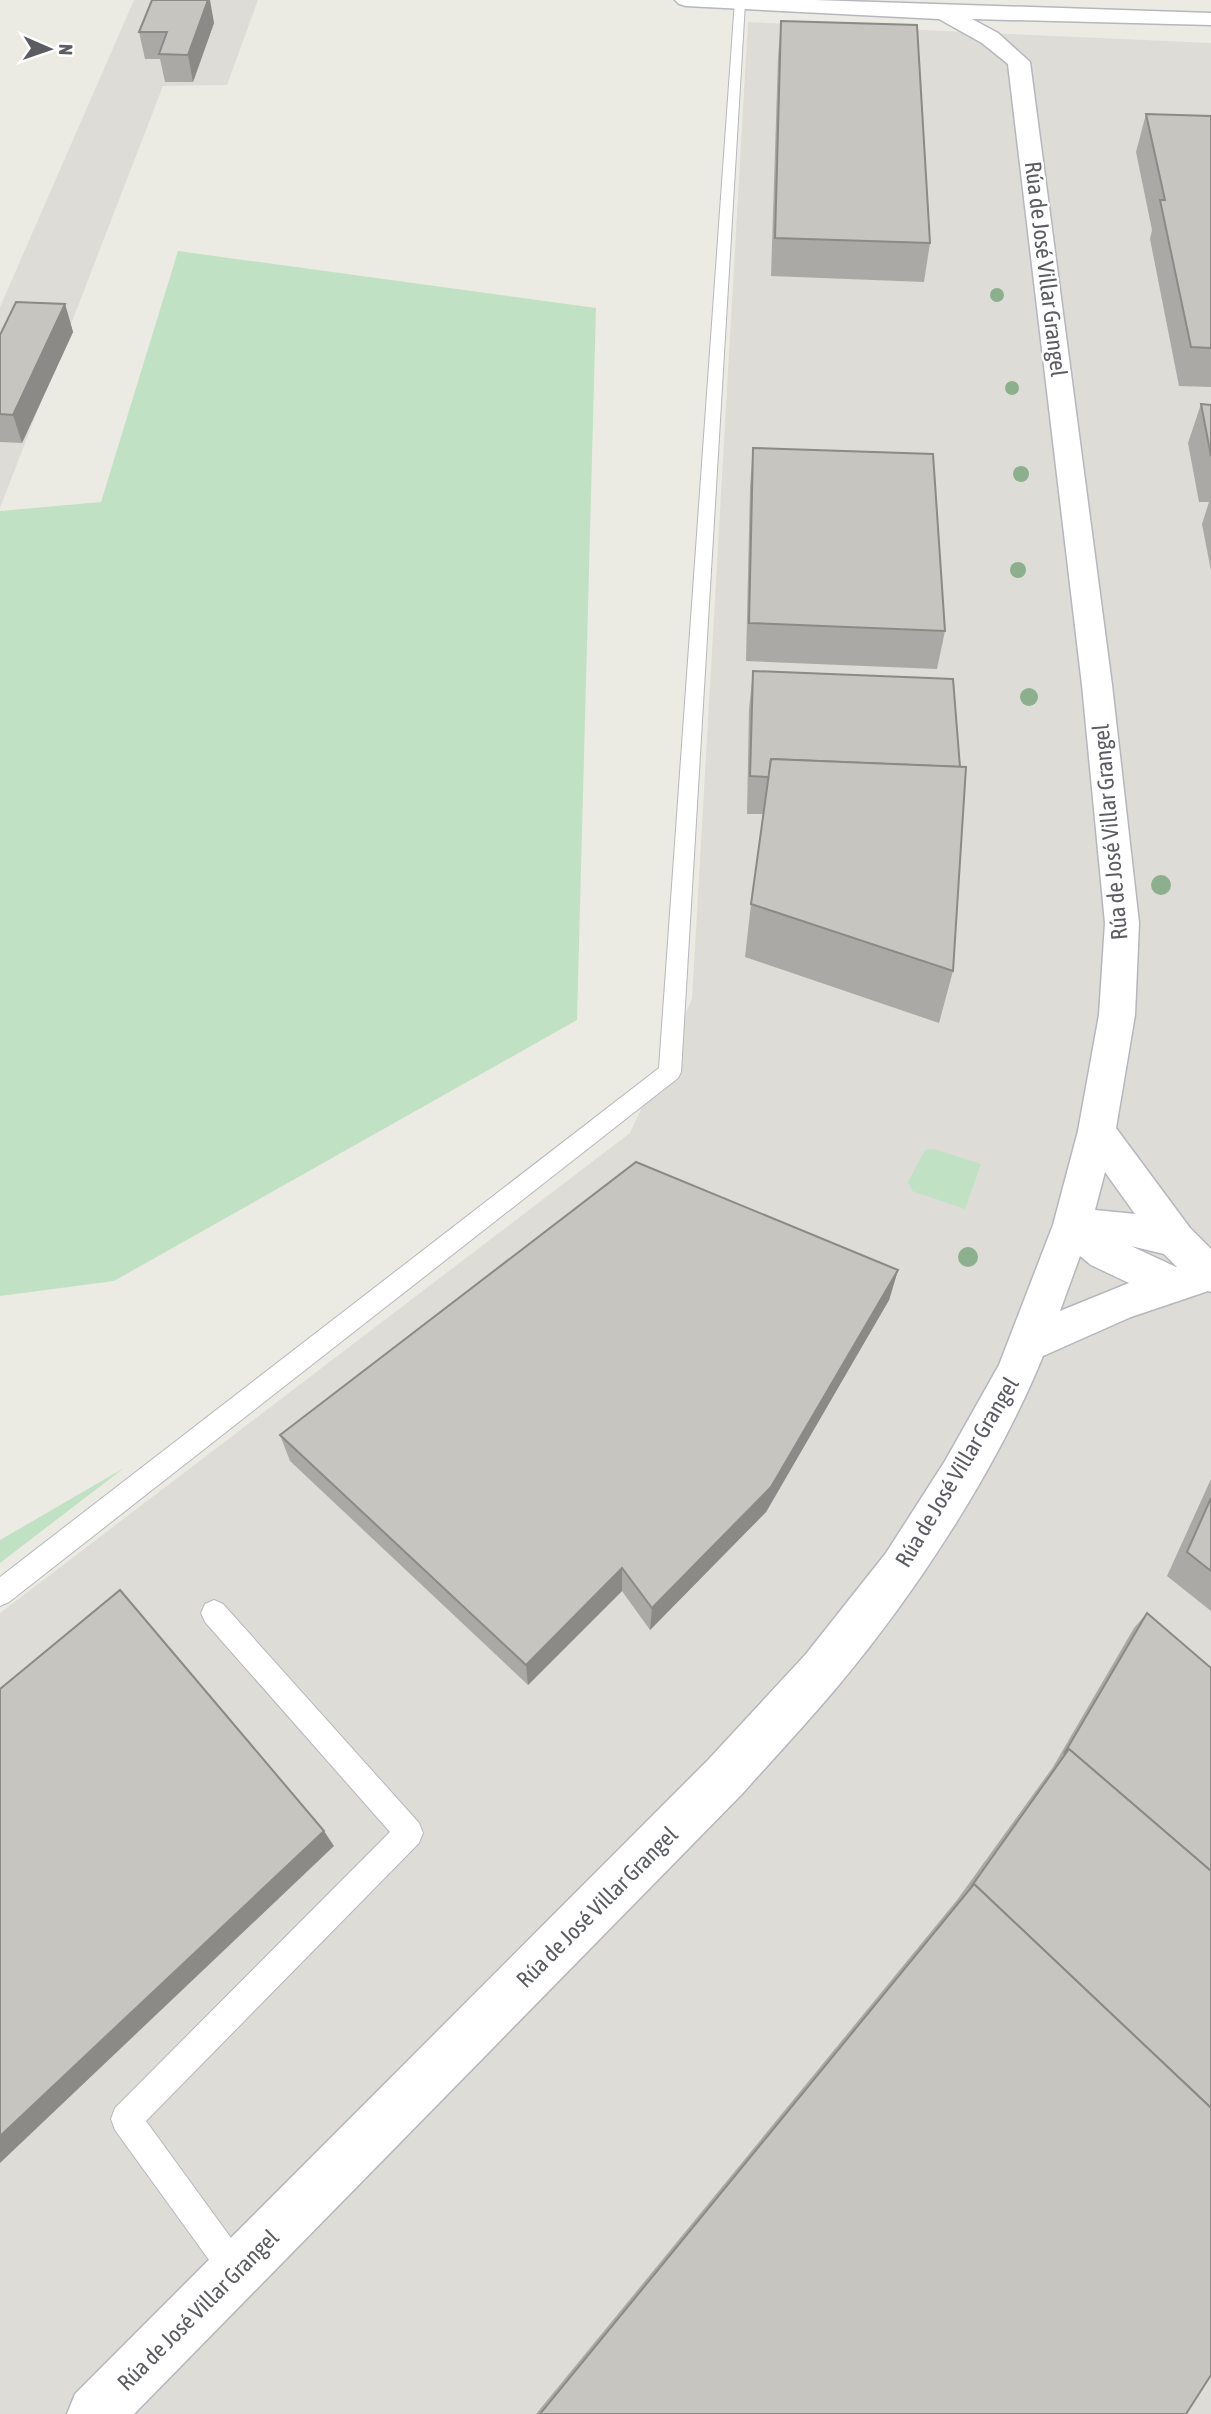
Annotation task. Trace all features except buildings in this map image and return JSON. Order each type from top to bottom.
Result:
[{"type":"street","points":[[687,0],[944,13],[1211,19]]},
{"type":"street","points":[[944,13],[1027,48],[1093,16]]},
{"type":"street","name":"Rúa de José Villar Grangel","points":[[95,2414],[725,1777],[822,1670],[901,1567],[960,1475],[1015,1375],[1028,1344],[1073,1225],[1097,1131],[1117,1014],[1122,923],[1027,48],[1004,32],[1012,14]]},
{"type":"street","points":[[1097,1131],[1176,1240],[1197,1278]]},
{"type":"street","points":[[1073,1225],[1132,1230],[1176,1240]]},
{"type":"street","points":[[1073,1225],[1105,1253],[1130,1267],[1197,1278]]},
{"type":"street","points":[[1028,1344],[1119,1303],[1197,1278]]},
{"type":"lane","points":[[0,1593],[670,1072],[739,3]]},
{"type":"lane","points":[[214,1613],[409,1833],[126,2119],[236,2271]]},
{"type":"shaded area","points":[[134,0],[258,0],[227,85],[163,86],[0,508],[0,307]]},
{"type":"shaded area","points":[[748,22],[1211,43],[1211,2414],[0,2414],[0,1613],[630,1133],[692,999]]},
{"type":"green space","points":[[178,251],[596,308],[577,1020],[114,1281],[0,1296],[0,511],[101,502]]},
{"type":"green space","points":[[934,1149],[981,1164],[965,1209],[912,1191],[908,1182],[925,1150]]},
{"type":"green space","points":[[124,1468],[0,1563],[0,1540]]}]
